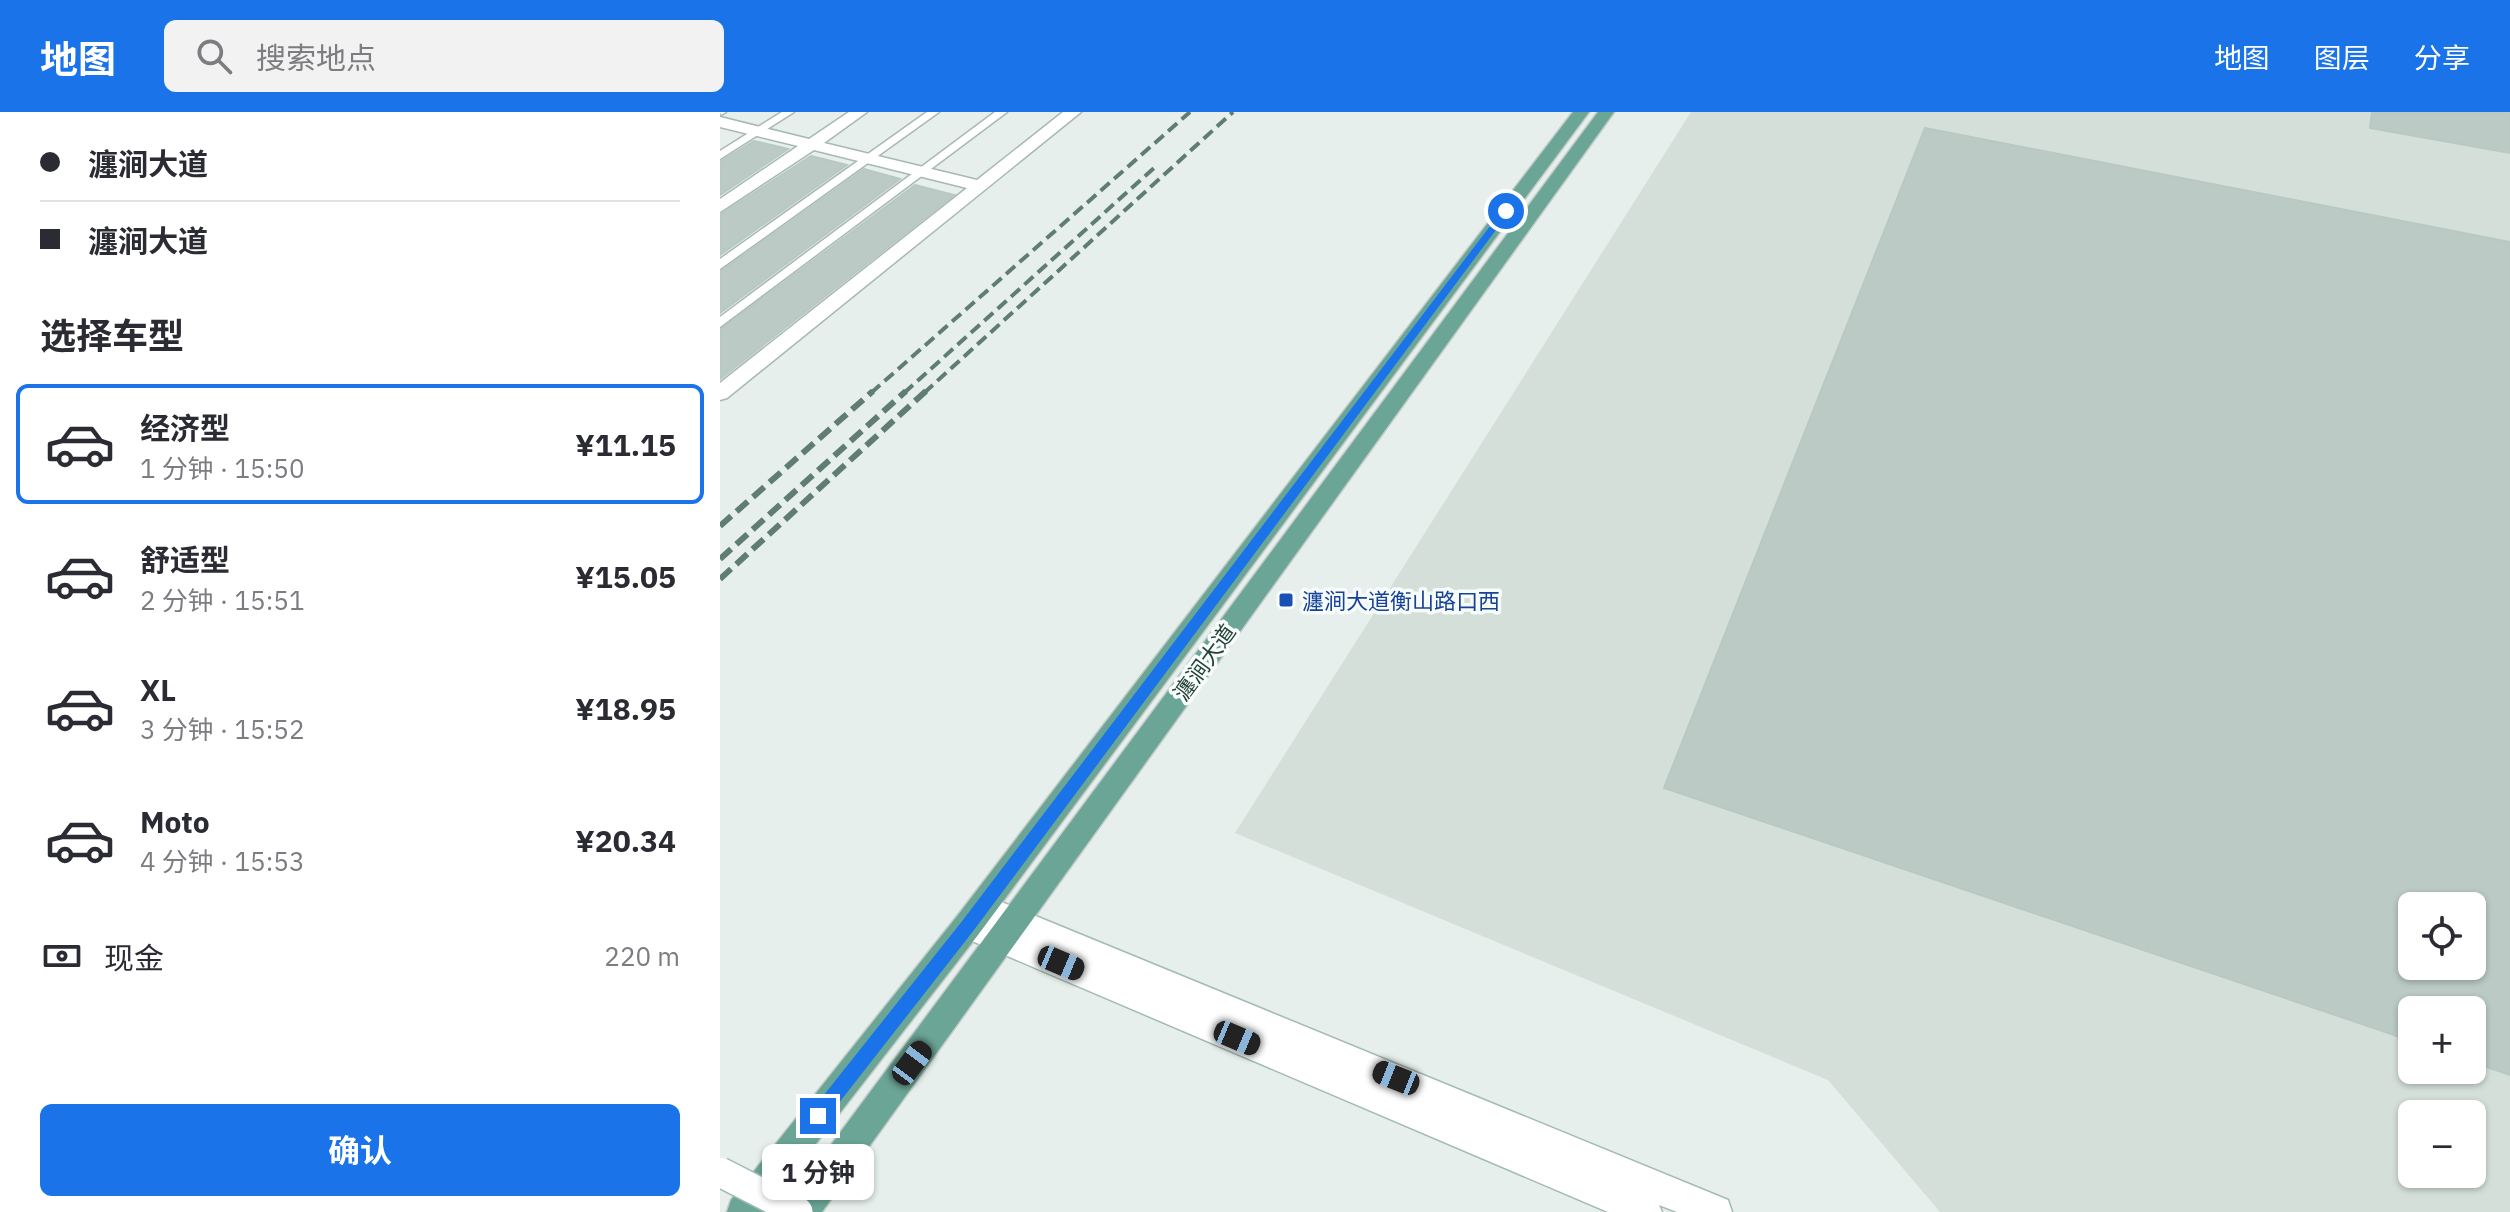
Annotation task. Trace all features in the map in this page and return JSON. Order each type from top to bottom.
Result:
[{"type":"main road","name":"瀍涧大道","points":[[743,1212],[975,916],[1581,112]]},
{"type":"main road","name":"瀍涧大道","points":[[800,1212],[1606,112]]},
{"type":"street","points":[[720,207],[859,112]]},
{"type":"street","points":[[720,393],[1073,112]]},
{"type":"street","points":[[720,122],[979,186]]},
{"type":"street","points":[[975,916],[1716,1212]]},
{"type":"street","points":[[1010,929],[1646,1212]]},
{"type":"street","points":[[720,1172],[800,1212]]},
{"type":"lane","points":[[720,156],[789,112]]},
{"type":"lane","points":[[720,265],[934,112]]},
{"type":"lane","points":[[720,323],[1002,112]]},
{"type":"shaded area","points":[[1691,112],[2510,112],[2510,1212],[1940,1212],[1828,1080],[1235,833]]},
{"type":"building","points":[[2372,112],[2510,112],[2510,153],[2370,128]]},
{"type":"building","points":[[1925,128],[2510,242],[2510,1075],[2486,1067],[2486,996],[2398,996],[2398,1036],[1664,788]]},
{"type":"building","points":[[754,141],[788,149],[720,195],[720,162]]},
{"type":"building","points":[[811,156],[847,165],[720,255],[720,215]]},
{"type":"building","points":[[864,169],[900,179],[720,313],[720,272]]},
{"type":"building","points":[[915,185],[954,195],[720,379],[720,330]]},
{"type":"railway","points":[[871,393],[1190,112]]},
{"type":"railway","points":[[924,393],[1233,112]]},
{"type":"railway","points":[[904,393],[1154,168]]},
{"type":"railway","points":[[720,526],[873,391]]},
{"type":"railway","points":[[720,559],[906,391]]},
{"type":"railway","points":[[720,579],[926,391]]},
{"type":"place","name":"瀍涧大道衡山路口西","points":[[1286,600]]},
{"type":"route","points":[[818,1116],[968,925],[1506,211]]}]
